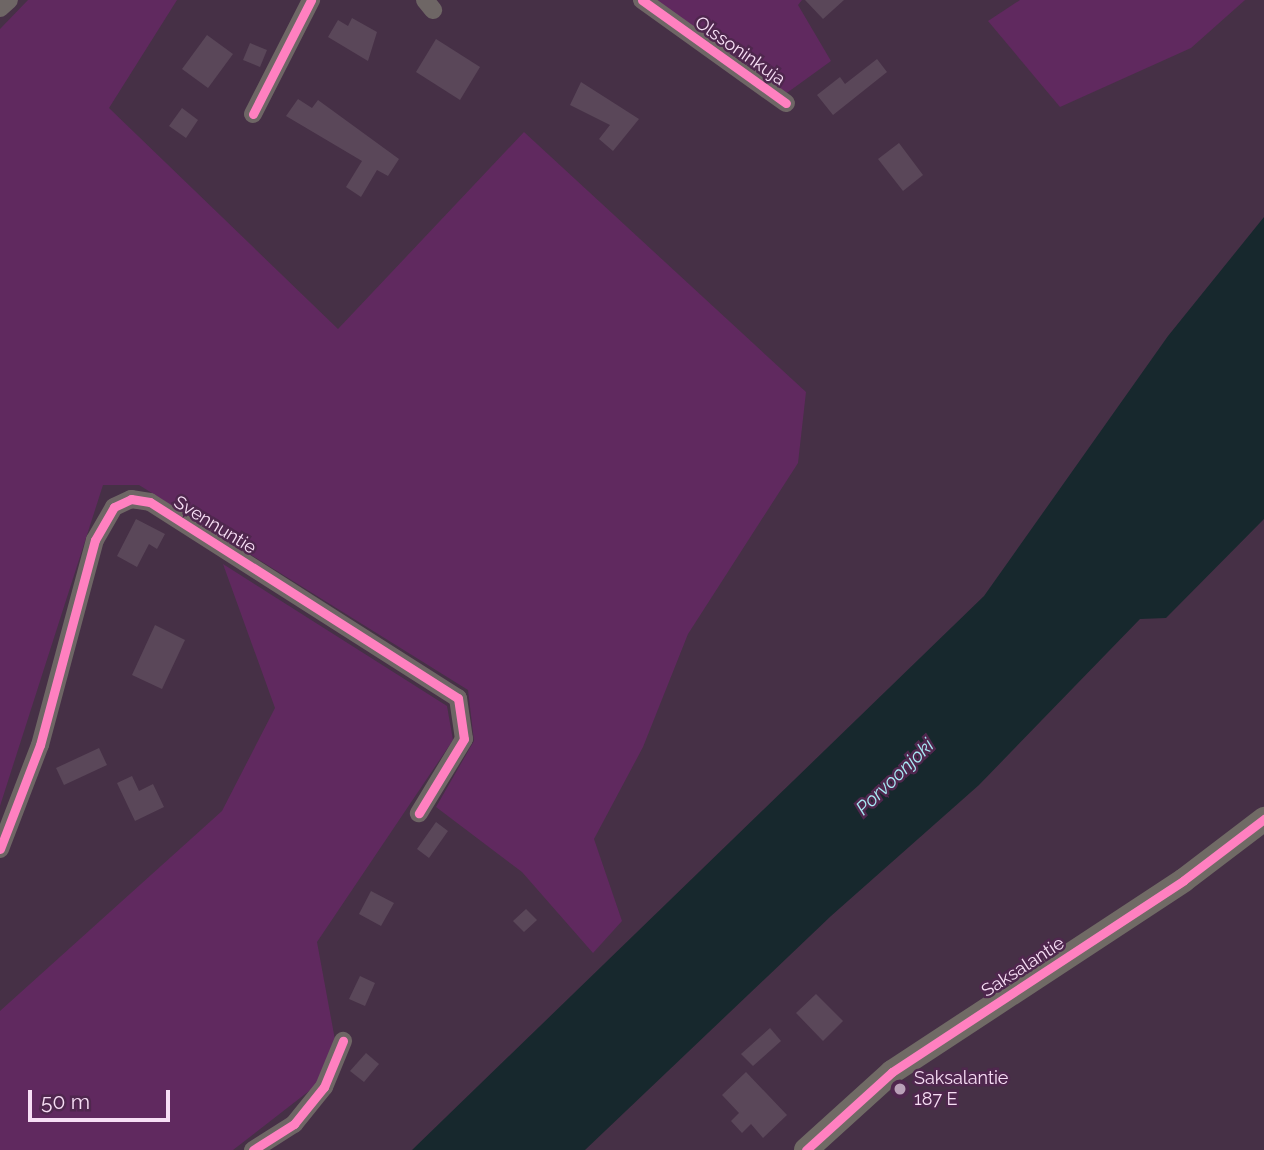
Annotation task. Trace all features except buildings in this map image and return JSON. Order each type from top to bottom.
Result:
[{"type":"street","points":[[0,8],[9,0]]},
{"type":"street","points":[[253,114],[311,0]]},
{"type":"street","name":"Olssoninkuja","points":[[642,0],[786,103]]},
{"type":"street","name":"Svennuntie","points":[[0,849],[40,745],[95,540],[114,507],[131,499],[150,502],[458,698],[464,739],[419,813]]},
{"type":"street","name":"Saksalantie","points":[[806,1150],[892,1073],[1184,880],[1264,819]]},
{"type":"street","points":[[253,1150],[294,1124],[324,1087],[343,1041]]},
{"type":"shaded area","points":[[28,0],[177,0],[109,108],[338,329],[524,132],[806,392],[798,463],[688,634],[643,747],[594,839],[622,921],[593,953],[522,872],[436,807],[474,741],[468,690],[139,485],[103,485],[0,806],[0,29]]},
{"type":"shaded area","points":[[654,0],[802,0],[798,5],[831,61],[784,95]]},
{"type":"shaded area","points":[[1020,0],[1245,0],[1191,48],[1060,107],[988,21]]},
{"type":"shaded area","points":[[223,564],[447,706],[453,740],[317,942],[340,1067],[233,1150],[0,1150],[0,1011],[222,811],[275,708]]},
{"type":"water","name":"Porvoonjoki","points":[[1264,217],[1264,519],[1166,618],[1140,619],[979,785],[831,916],[585,1150],[412,1150],[984,596],[1168,336]]},
{"type":"cycle path","points":[[253,114],[311,0]]},
{"type":"cycle path","points":[[642,0],[786,103]]},
{"type":"cycle path","points":[[0,849],[40,745],[95,540],[114,507],[131,499],[150,502],[458,698],[464,739],[419,813]]},
{"type":"cycle path","points":[[806,1150],[892,1072],[1184,880],[1264,819]]},
{"type":"cycle path","points":[[253,1150],[294,1124],[324,1087],[343,1041]]},
{"type":"place","name":"Saksalantie 187 E","points":[[900,1089]]}]
